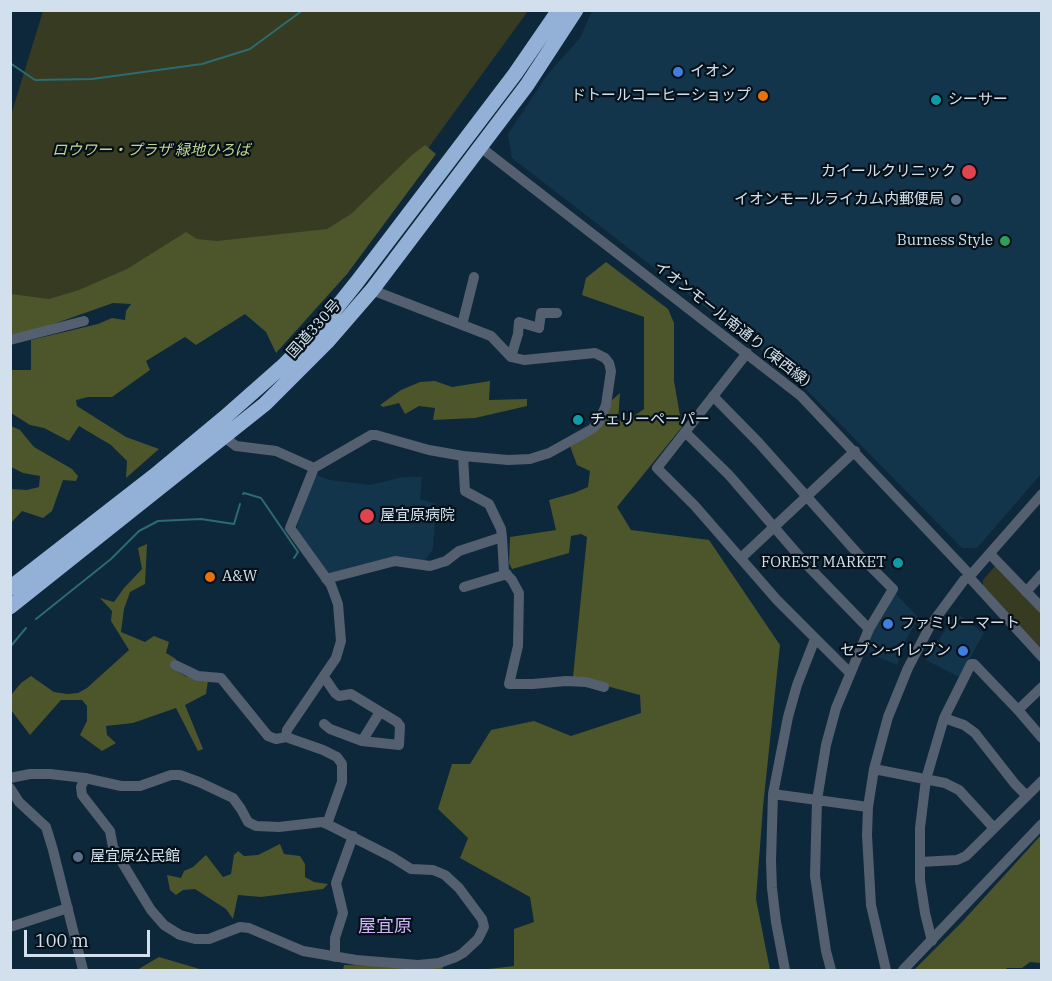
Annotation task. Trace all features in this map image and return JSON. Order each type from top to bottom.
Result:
[{"type":"highway","name":"国道330号","points":[[10,607],[219,432],[321,327],[514,74],[559,10]]},
{"type":"highway","name":"国道330号","points":[[10,588],[296,375],[372,290],[533,75],[576,10]]},
{"type":"street","name":"イオンモール南通り (東西線)","points":[[478,146],[801,396],[970,576],[1041,657]]},
{"type":"street","points":[[462,325],[474,277]]},
{"type":"street","points":[[286,737],[287,730],[336,658],[341,641],[338,604],[331,585],[290,528],[314,468],[371,435],[463,456],[508,460],[530,459],[549,453],[592,429],[599,422],[610,387],[609,363],[595,353],[524,360],[511,357],[491,336],[372,290]]},
{"type":"street","points":[[511,357],[518,334],[518,317],[539,328],[541,313],[557,313]]},
{"type":"street","points":[[10,340],[84,321]]},
{"type":"street","points":[[747,353],[657,468],[695,506],[777,600],[849,672]]},
{"type":"street","points":[[713,396],[893,589],[869,629],[849,672],[836,708],[826,746],[817,801],[815,876],[831,970]]},
{"type":"street","points":[[219,432],[236,446],[276,451],[314,468]]},
{"type":"street","points":[[686,432],[729,475],[806,564],[869,629]]},
{"type":"street","points":[[741,558],[855,452]]},
{"type":"street","points":[[463,456],[465,490],[489,504],[502,537],[504,572],[519,593],[518,646],[509,684],[566,681],[586,682],[604,687]]},
{"type":"street","points":[[886,970],[871,905],[868,867],[868,807],[874,769],[888,717],[930,626],[963,580],[970,576],[990,554],[1041,494]]},
{"type":"street","points":[[326,579],[395,561],[430,567],[446,561],[459,551],[502,537]]},
{"type":"street","points":[[990,554],[1041,608]]},
{"type":"street","points":[[464,586],[507,574]]},
{"type":"street","points":[[1026,592],[1041,574]]},
{"type":"street","points":[[785,970],[772,888],[773,794],[788,717],[797,685],[815,639]]},
{"type":"street","points":[[932,940],[925,913],[920,862],[920,828],[926,779],[944,718],[971,664],[974,664],[1018,710],[1041,738]]},
{"type":"street","points":[[175,665],[198,676],[221,678],[268,736],[276,739],[286,737],[337,757],[342,764],[342,782],[327,824]]},
{"type":"street","points":[[324,677],[339,696],[351,694],[400,726],[399,745],[362,741],[341,734],[324,724]]},
{"type":"street","points":[[1018,710],[1041,687]]},
{"type":"street","points":[[362,741],[380,711]]},
{"type":"street","points":[[944,718],[964,725],[975,733],[1026,795]]},
{"type":"street","points":[[874,769],[945,783],[958,790],[993,827]]},
{"type":"street","points":[[10,778],[30,774],[50,774],[85,778],[121,786],[140,786],[171,775],[180,776],[233,798],[242,809],[248,822],[256,826],[279,827],[322,822],[353,836],[411,869],[434,870],[445,875],[459,888],[482,919],[484,927],[478,939],[463,953],[439,963],[417,965],[335,957],[303,951],[249,928],[240,927],[209,939],[195,939],[180,935],[164,925],[151,910],[120,860],[113,847],[110,831],[82,795],[81,787],[85,778]]},
{"type":"street","points":[[920,862],[957,860],[966,856],[1041,780]]},
{"type":"street","points":[[10,788],[19,802],[46,827],[83,970]]},
{"type":"street","points":[[773,794],[868,807]]},
{"type":"street","points":[[903,970],[1041,824]]},
{"type":"street","points":[[335,957],[335,938],[343,913],[336,883],[353,836]]},
{"type":"street","points":[[10,927],[68,908]]},
{"type":"shaded area","points":[[592,11],[1041,11],[1041,474],[977,548],[962,548],[789,372],[512,158],[508,134],[547,75],[580,38]]},
{"type":"shaded area","name":"屋宜原病院","points":[[316,475],[330,480],[370,485],[403,477],[422,477],[420,499],[436,504],[433,549],[424,562],[327,575],[299,535],[297,527],[304,499]]},
{"type":"shaded area","points":[[895,593],[919,618],[906,639],[897,665],[863,650]]},
{"type":"shaded area","points":[[956,613],[984,633],[959,677],[926,660]]},
{"type":"green space","name":"ロウワー・プラザ 緑地ひろば","points":[[43,11],[528,11],[341,268],[11,317],[11,115]]},
{"type":"green space","points":[[425,145],[436,154],[347,274],[276,353],[266,332],[245,314],[196,345],[185,337],[146,361],[150,370],[112,397],[88,397],[76,400],[77,406],[126,437],[159,449],[126,478],[127,461],[111,445],[79,426],[69,441],[44,428],[30,425],[11,413],[11,370],[31,370],[31,340],[98,324],[112,318],[125,320],[126,311],[131,304],[113,303],[45,327],[11,336],[11,294],[49,299],[79,290],[127,269],[186,232],[197,239],[217,241],[327,229],[351,214]]},
{"type":"green space","points":[[606,262],[668,309],[674,323],[674,381],[682,427],[617,507],[631,530],[709,540],[780,645],[756,899],[770,970],[480,970],[514,966],[514,929],[534,922],[530,897],[460,858],[468,838],[438,809],[452,764],[470,764],[491,730],[534,721],[571,736],[641,713],[640,695],[573,677],[587,537],[581,534],[571,536],[569,553],[512,569],[509,563],[510,537],[556,530],[549,500],[588,487],[590,471],[577,465],[570,446],[605,418],[612,400],[620,393],[618,421],[631,418],[644,409],[644,317],[582,295],[586,278]]},
{"type":"green space","points":[[435,381],[452,387],[490,381],[489,400],[527,399],[527,406],[475,418],[433,420],[435,408],[419,406],[405,414],[399,403],[383,407],[380,405],[401,390],[420,382]]},
{"type":"green space","points":[[11,426],[20,430],[34,447],[72,469],[78,476],[76,481],[63,480],[52,511],[43,518],[22,511],[11,523],[11,489],[27,490],[39,487],[40,476],[23,473],[11,467]]},
{"type":"green space","points":[[147,544],[145,584],[130,592],[124,609],[121,632],[145,642],[154,636],[169,642],[166,653],[176,659],[171,668],[185,676],[208,681],[206,694],[185,705],[203,749],[198,751],[176,708],[133,723],[106,726],[107,735],[116,743],[102,751],[80,735],[87,721],[87,706],[82,700],[61,700],[30,735],[11,710],[11,695],[21,683],[31,676],[54,692],[78,693],[87,688],[129,650],[111,621],[112,611],[100,598],[114,602],[142,569],[138,548]]},
{"type":"green space","points":[[996,565],[1041,613],[1041,649],[983,586],[983,580]]},
{"type":"green space","points":[[1041,835],[1041,963],[1030,962],[1022,968],[1005,970],[914,970],[962,922]]},
{"type":"green space","points":[[280,844],[284,854],[300,856],[305,864],[305,877],[314,882],[328,884],[323,889],[261,897],[238,895],[233,919],[226,909],[195,889],[183,890],[176,895],[170,890],[167,875],[181,878],[184,871],[193,867],[206,855],[223,877],[231,874],[234,855],[238,851],[244,856],[258,855]]},
{"type":"green space","points":[[159,957],[203,970],[137,970]]},
{"type":"green space","points":[[344,965],[443,967],[442,970],[343,970]]},
{"type":"waterway","points":[[10,63],[35,80],[92,79],[202,64],[250,49],[303,10]]},
{"type":"waterway","points":[[243,494],[261,498],[298,552],[294,558]]},
{"type":"waterway","points":[[36,619],[111,559],[139,531],[158,521],[201,519],[234,524],[240,504]]},
{"type":"waterway","points":[[10,647],[26,628]]},
{"type":"place","name":"イオン","points":[[678,72]]},
{"type":"place","name":"ドトールコーヒーショップ","points":[[763,96]]},
{"type":"place","name":"シーサー","points":[[936,100]]},
{"type":"place","name":"カイールクリニック","points":[[969,172]]},
{"type":"place","name":"イオンモールライカム内郵便局","points":[[956,200]]},
{"type":"place","name":"Burness Style","points":[[1005,241]]},
{"type":"place","name":"チェリーペーパー","points":[[578,420]]},
{"type":"place","name":"屋宜原病院","points":[[367,516]]},
{"type":"place","name":"FOREST MARKET","points":[[898,563]]},
{"type":"place","name":"A&W","points":[[210,577]]},
{"type":"place","name":"ファミリーマート","points":[[888,624]]},
{"type":"place","name":"セブン-イレブン","points":[[963,651]]},
{"type":"place","name":"屋宜原公民館","points":[[78,857]]},
{"type":"district","name":"屋宜原","points":[[385,927]]}]
